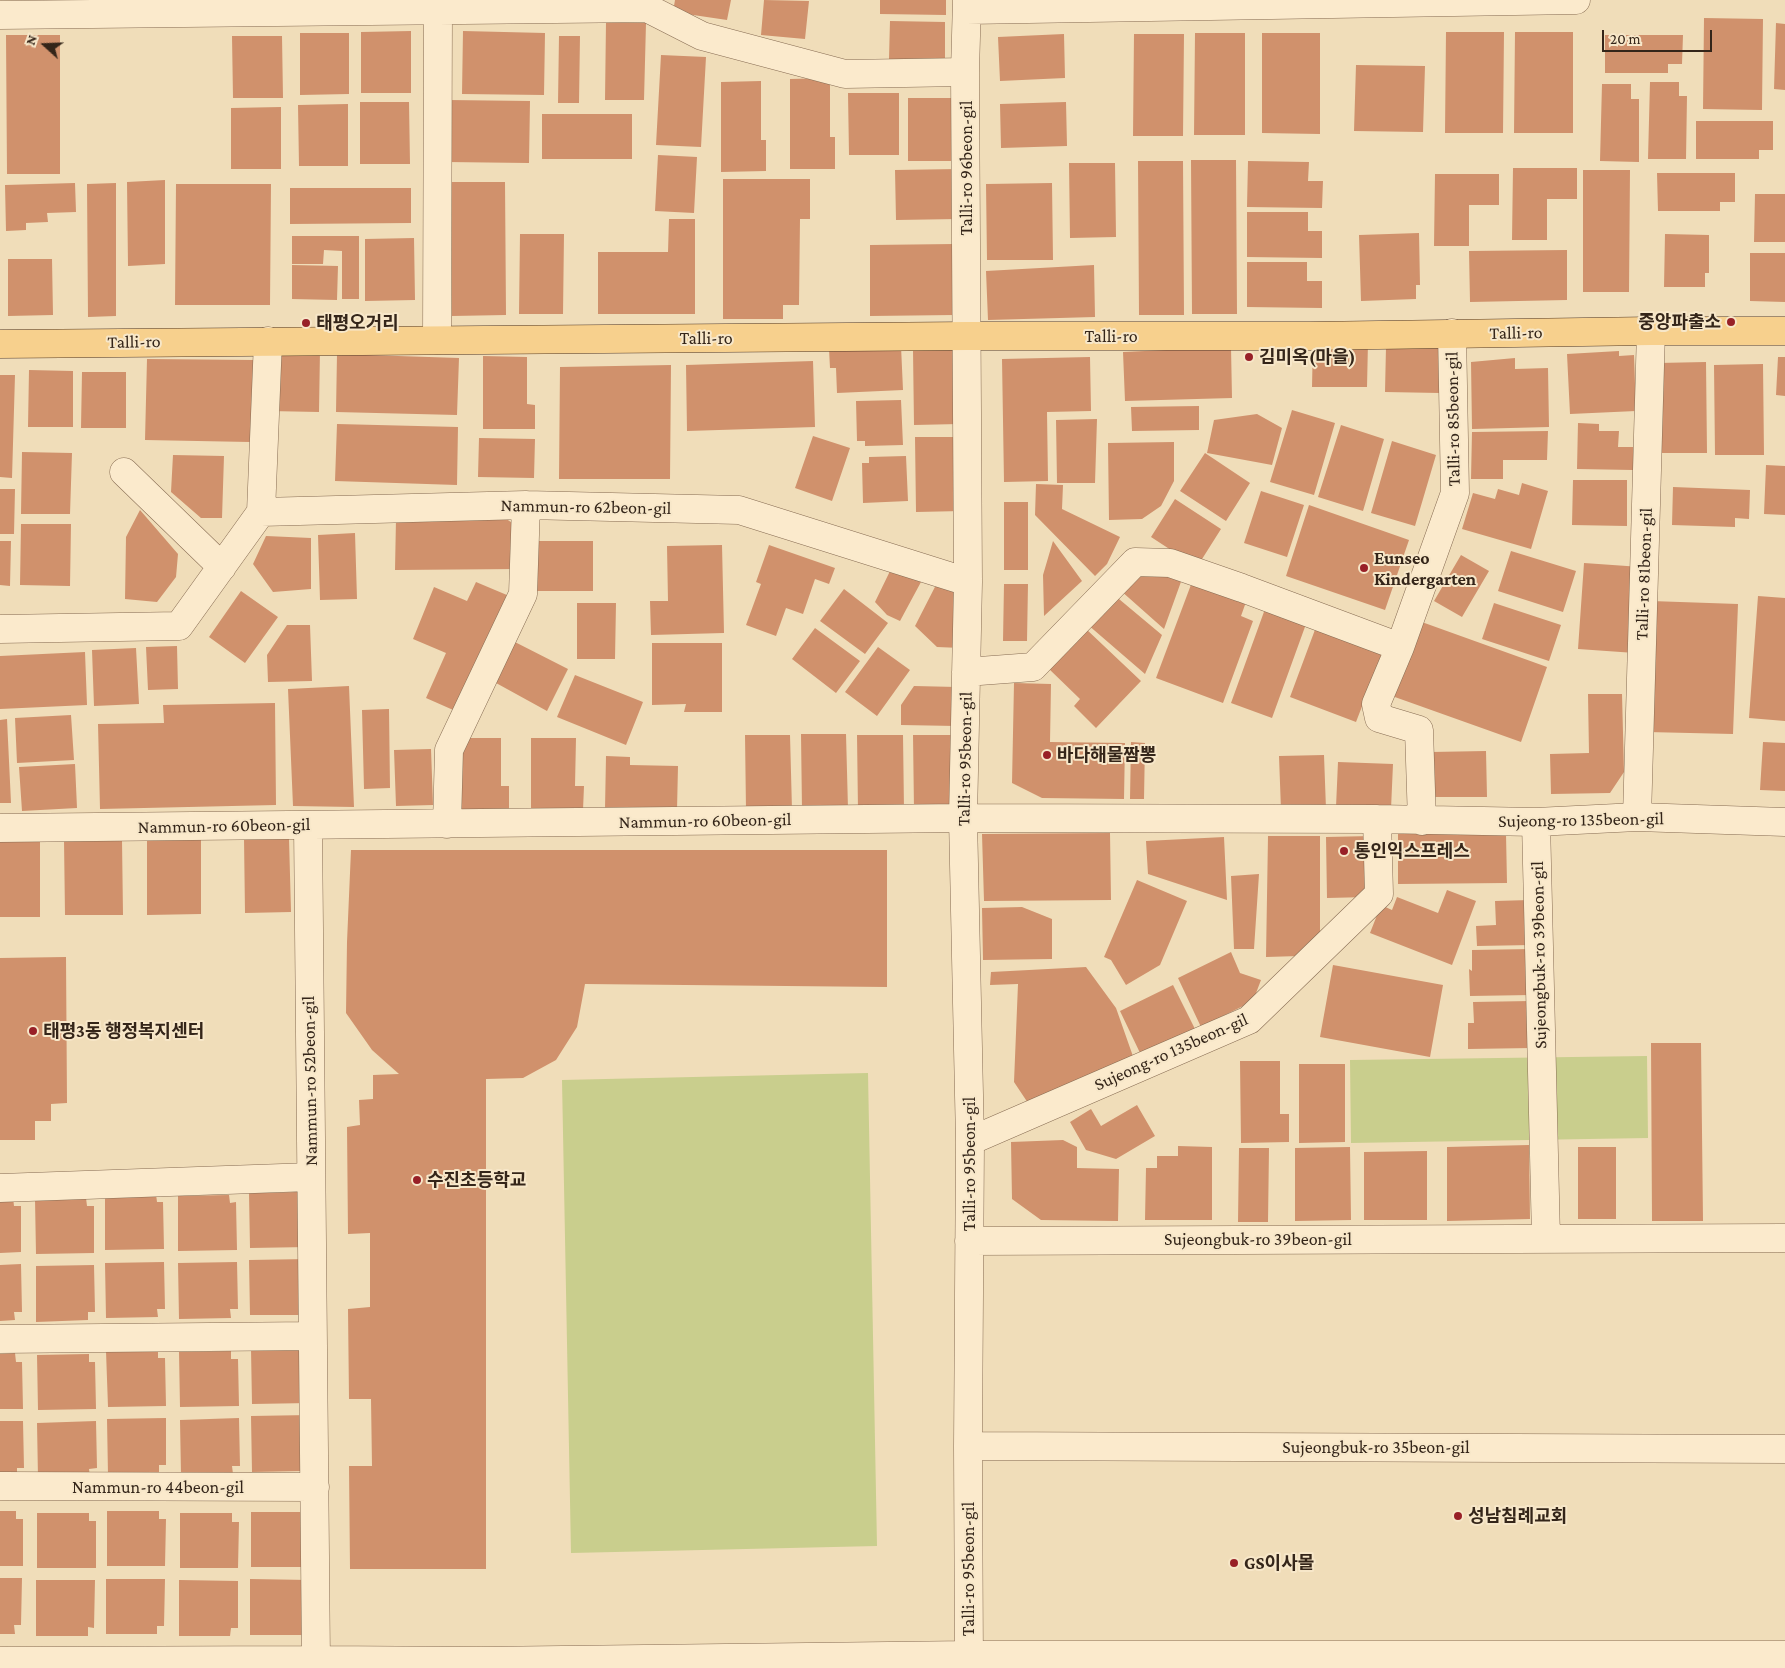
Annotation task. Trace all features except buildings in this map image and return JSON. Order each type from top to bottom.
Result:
[{"type":"main road","name":"Talli-ro","points":[[0,344],[967,336],[1310,336],[1785,331]]},
{"type":"street","points":[[967,5],[1576,0]]},
{"type":"street","name":"Talli-ro 96beon-gil","points":[[967,5],[965,72],[967,336]]},
{"type":"street","points":[[0,15],[647,8],[702,36],[845,74],[965,72]]},
{"type":"street","points":[[437,340],[438,10]]},
{"type":"street","name":"Talli-ro 81beon-gil","points":[[1637,817],[1651,331]]},
{"type":"street","name":"Talli-ro 85beon-gil","points":[[1422,821],[1419,730],[1379,718],[1376,704],[1400,647],[1455,493],[1452,334]]},
{"type":"street","name":"Talli-ro 95beon-gil","points":[[967,336],[968,582],[963,818],[970,1142],[969,1662]]},
{"type":"street","points":[[0,629],[179,626],[261,512],[268,341]]},
{"type":"street","points":[[124,472],[222,567]]},
{"type":"street","points":[[447,824],[450,750],[523,594],[526,505]]},
{"type":"street","name":"Nammun-ro 62beon-gil","points":[[261,512],[526,505],[739,510],[968,582]]},
{"type":"street","name":"Talli-ro 95beon-gil","points":[[966,672],[1034,667],[1135,562],[1170,563],[1400,647]]},
{"type":"street","name":"Sujeong-ro 135beon-gil","points":[[963,818],[1377,819],[1536,822],[1637,817],[1785,822]]},
{"type":"street","name":"Nammun-ro 60beon-gil","points":[[0,828],[963,818]]},
{"type":"street","name":"Sujeong-ro 135beon-gil","points":[[970,1142],[1248,1020],[1379,894],[1377,819]]},
{"type":"street","name":"Sujeongbuk-ro 39beon-gil","points":[[1536,822],[1546,1238]]},
{"type":"street","name":"Nammun-ro 52beon-gil","points":[[0,1188],[311,1176],[308,825]]},
{"type":"street","points":[[311,1176],[316,1660]]},
{"type":"street","name":"Sujeongbuk-ro 39beon-gil","points":[[969,1241],[1785,1238]]},
{"type":"street","points":[[0,1339],[312,1336]]},
{"type":"street","name":"Sujeongbuk-ro 35beon-gil","points":[[968,1446],[1785,1449]]},
{"type":"street","name":"Nammun-ro 44beon-gil","points":[[0,1486],[315,1487]]},
{"type":"street","points":[[0,1662],[316,1660],[481,1664],[1618,1661],[1785,1655]]},
{"type":"green space","points":[[1647,1056],[1648,1138],[1351,1143],[1350,1060]]},
{"type":"green space","points":[[868,1073],[877,1546],[571,1553],[562,1080]]},
{"type":"place","name":"중앙파출소","points":[[1731,322]]},
{"type":"place","name":"태평오거리","points":[[306,323]]},
{"type":"place","name":"김미옥(마을)","points":[[1249,357]]},
{"type":"place","name":"Eunseo Kindergarten","points":[[1364,568]]},
{"type":"place","name":"바다해물짬뽕","points":[[1047,755]]},
{"type":"place","name":"통인익스프레스","points":[[1344,851]]},
{"type":"place","name":"태평3동 행정복지센터","points":[[33,1031]]},
{"type":"place","name":"수진초등학교","points":[[417,1180]]},
{"type":"place","name":"성남침례교회","points":[[1458,1516]]},
{"type":"place","name":"GS이사몰","points":[[1234,1563]]}]
